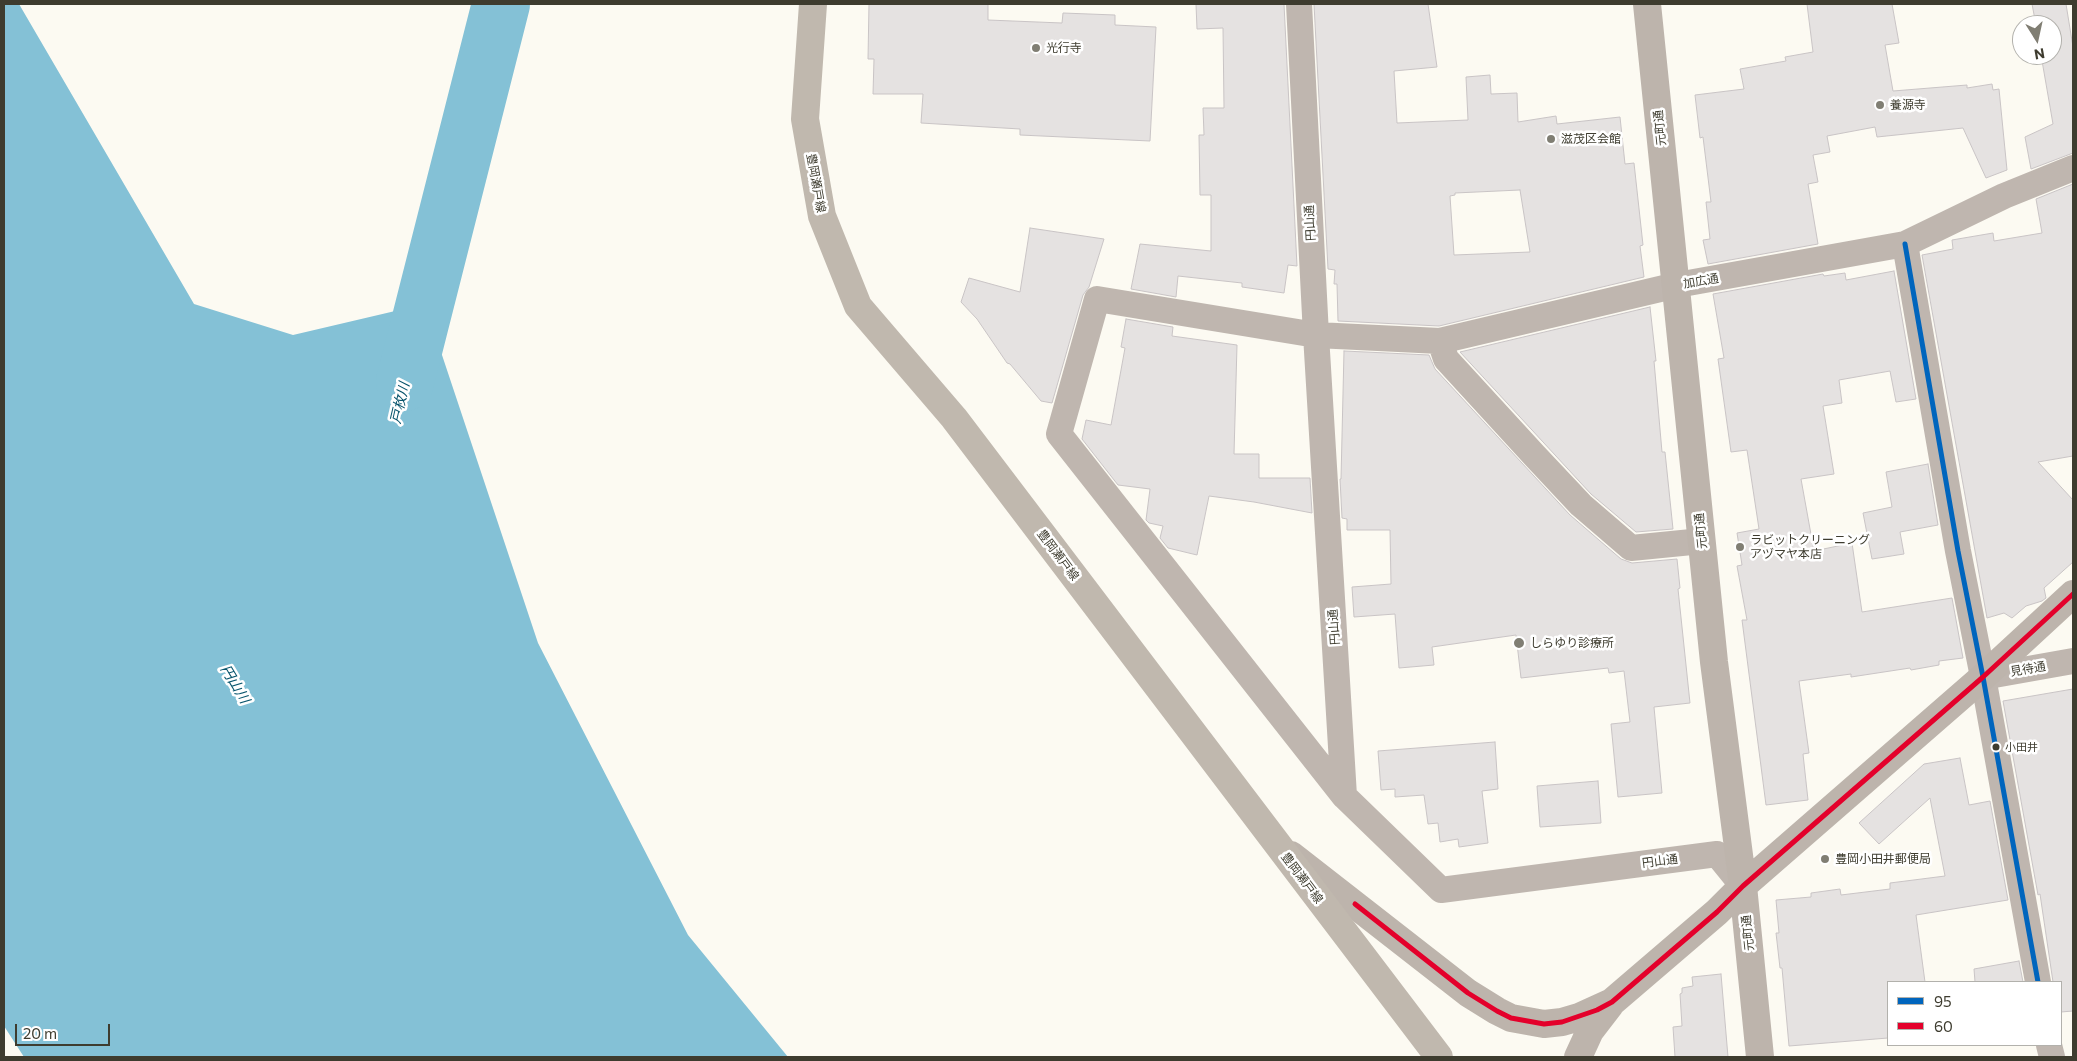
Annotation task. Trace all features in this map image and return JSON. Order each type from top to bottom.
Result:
[{"type":"main road","name":"豊岡瀬戸線","points":[[813,4],[805,119],[822,216],[858,306],[954,418],[1438,1057]]},
{"type":"street","name":"円山通","points":[[1299,4],[1316,335],[1344,796],[1441,890],[1717,854],[1743,886]]},
{"type":"street","name":"元町通","points":[[1647,4],[1714,662],[1743,886],[1760,1057]]},
{"type":"street","name":"加広通","points":[[1344,796],[1059,434],[1097,299],[1316,335],[1440,341],[1677,285],[1905,244],[2004,196],[2073,168]]},
{"type":"street","points":[[1905,244],[1958,551],[1983,677],[2038,981]]},
{"type":"street","points":[[1440,341],[1446,359],[1534,456],[1581,505],[1631,548],[1702,541]]},
{"type":"street","points":[[1578,1057],[1590,1031],[1612,1002],[1983,677],[2073,594]]},
{"type":"street","name":"見待通","points":[[1983,677],[2073,661]]},
{"type":"street","points":[[1276,843],[1468,993],[1497,1011],[1512,1018],[1544,1024],[1562,1022],[1579,1017],[1612,1002]]},
{"type":"water","name":"円山川","points":[[4,4],[19,4],[194,304],[293,335],[425,304],[538,643],[688,935],[788,1057],[24,1057],[4,1026]]},
{"type":"building","points":[[869,4],[988,4],[988,20],[1062,23],[1063,13],[1115,15],[1115,25],[1156,27],[1150,141],[1020,135],[1020,129],[921,123],[923,94],[873,94],[874,59],[868,59]]},
{"type":"building","points":[[1196,4],[1284,4],[1297,266],[1288,265],[1284,293],[1242,287],[1242,283],[1178,276],[1176,297],[1131,289],[1140,244],[1211,251],[1211,195],[1200,195],[1199,135],[1204,135],[1203,108],[1224,108],[1223,28],[1197,29]]},
{"type":"building","points":[[1314,4],[1428,4],[1437,67],[1394,71],[1397,123],[1468,120],[1466,77],[1490,75],[1491,94],[1517,93],[1518,122],[1556,116],[1557,124],[1620,117],[1625,164],[1634,163],[1643,245],[1640,246],[1644,277],[1439,326],[1338,321],[1337,284],[1334,284],[1335,270],[1328,269]],"holes":[[[1520,190],[1530,252],[1454,255],[1450,196],[1455,195],[1455,193]]]},
{"type":"building","points":[[1807,4],[1892,4],[1899,43],[1885,45],[1893,91],[1967,85],[1967,88],[1992,84],[1993,90],[1999,89],[2007,170],[1986,178],[1963,128],[1877,137],[1875,127],[1827,136],[1830,152],[1813,155],[1818,182],[1808,184],[1818,244],[1708,264],[1703,240],[1710,239],[1706,202],[1711,202],[1703,137],[1700,138],[1695,95],[1744,89],[1740,69],[1786,61],[1785,57],[1813,52]]},
{"type":"building","points":[[2032,4],[2066,4],[2073,47],[2073,153],[2031,169],[2025,137],[2053,124],[2043,65],[2062,65],[2062,15],[2034,15]]},
{"type":"building","points":[[2073,184],[2073,456],[2038,462],[2073,500],[2073,562],[2044,588],[2046,598],[2042,601],[2026,606],[2012,618],[2004,613],[1987,618],[1922,255],[1953,249],[1952,240],[1993,233],[1994,241],[2042,233],[2036,199]]},
{"type":"building","points":[[1030,228],[1104,239],[1089,287],[1083,295],[1052,403],[1041,401],[1010,364],[1007,363],[977,319],[961,302],[969,278],[1020,292]]},
{"type":"building","points":[[1894,271],[1916,399],[1896,402],[1890,371],[1839,380],[1842,403],[1823,406],[1834,474],[1801,479],[1814,551],[1852,543],[1862,612],[1952,598],[1963,658],[1939,661],[1939,665],[1911,670],[1910,668],[1851,677],[1851,674],[1799,681],[1809,753],[1803,754],[1808,800],[1766,805],[1742,620],[1747,620],[1737,566],[1742,565],[1737,533],[1759,529],[1747,450],[1731,452],[1718,359],[1724,358],[1713,294],[1823,274],[1824,276],[1845,273],[1846,280]]},
{"type":"building","points":[[1650,307],[1656,361],[1654,361],[1662,452],[1665,452],[1673,529],[1636,532],[1591,494],[1460,352]]},
{"type":"building","points":[[1126,319],[1173,327],[1172,336],[1237,345],[1234,454],[1259,454],[1259,478],[1310,478],[1312,513],[1209,496],[1197,555],[1168,548],[1160,538],[1163,526],[1149,523],[1146,520],[1150,489],[1118,485],[1082,439],[1086,420],[1111,425],[1125,348],[1121,347]]},
{"type":"building","points":[[1344,351],[1429,355],[1435,369],[1570,515],[1621,559],[1632,563],[1677,559],[1680,588],[1678,589],[1690,703],[1654,707],[1662,793],[1618,797],[1611,724],[1630,722],[1624,671],[1609,673],[1608,668],[1521,678],[1516,635],[1432,647],[1434,665],[1399,668],[1395,614],[1354,617],[1352,587],[1391,584],[1390,530],[1347,530],[1347,519],[1342,518],[1340,479]]},
{"type":"building","points":[[1928,464],[1938,525],[1900,532],[1904,554],[1872,559],[1863,513],[1892,507],[1886,472]]},
{"type":"building","points":[[2073,689],[2073,1011],[2062,1012],[2062,981],[2053,981],[2040,894],[2038,895],[2003,701]]},
{"type":"building","points":[[1495,742],[1498,789],[1482,791],[1488,843],[1459,847],[1458,839],[1440,842],[1438,823],[1428,824],[1424,795],[1395,797],[1395,789],[1381,790],[1378,751]]},
{"type":"building","points":[[1960,758],[1969,805],[1990,801],[2008,900],[1916,915],[1925,981],[1887,981],[1887,1038],[1789,1046],[1782,968],[1780,968],[1776,933],[1779,933],[1776,900],[1811,897],[1811,893],[1840,889],[1841,895],[1890,889],[1890,883],[1945,876],[1930,798],[1879,844],[1859,823],[1924,764]]},
{"type":"building","points":[[1598,781],[1601,823],[1540,827],[1537,786]]},
{"type":"building","points":[[2019,961],[2023,981],[1975,981],[1974,969]]},
{"type":"building","points":[[1721,974],[1728,1057],[1675,1057],[1673,1027],[1682,1026],[1680,994],[1682,993],[1682,988],[1693,986],[1692,977]]},
{"type":"waterway","name":"戸枚川","points":[[405,382],[501,4]]},
{"type":"transit line","name":"95","points":[[1905,244],[1958,551],[1983,677],[2038,981]]},
{"type":"transit line","name":"60","points":[[1355,904],[1468,993],[1511,1018],[1544,1024],[1562,1022],[1597,1010],[1612,1002],[1717,912],[1743,886],[1983,677],[2073,594]]},
{"type":"place","name":"光行寺","points":[[1036,48]]},
{"type":"place","name":"養源寺","points":[[1880,105]]},
{"type":"place","name":"滋茂区会館","points":[[1551,139]]},
{"type":"place","name":"ラビットクリーニング アヅマヤ本店","points":[[1740,547]]},
{"type":"place","name":"しらゆり診療所","points":[[1519,643]]},
{"type":"place","name":"小田井","points":[[1996,747]]},
{"type":"place","name":"豊岡小田井郵便局","points":[[1825,859]]}]
